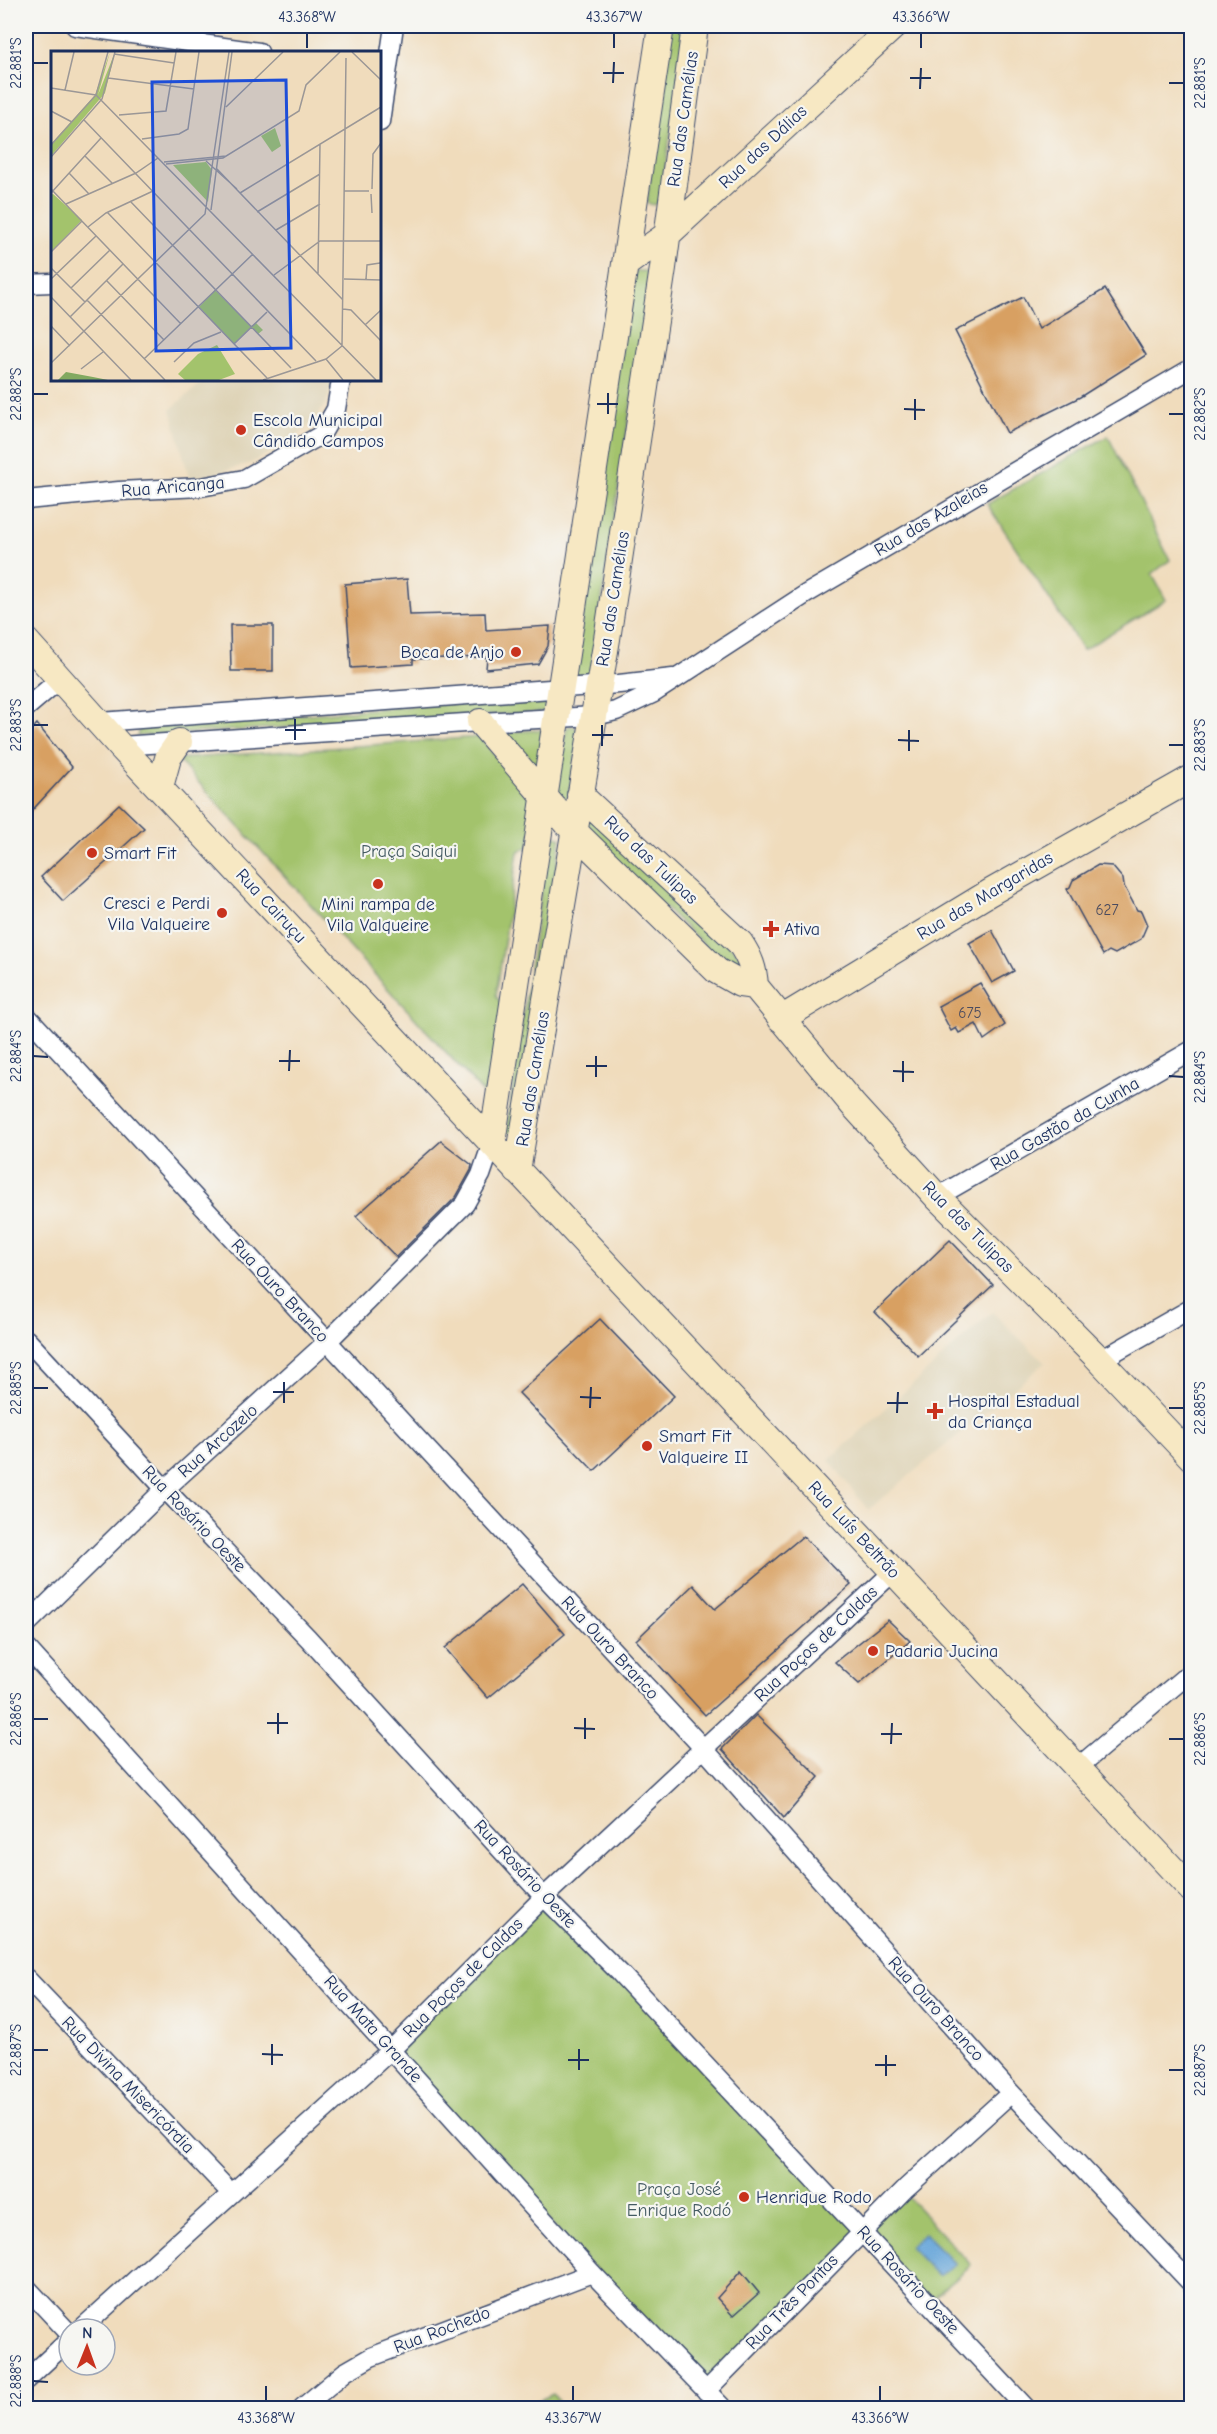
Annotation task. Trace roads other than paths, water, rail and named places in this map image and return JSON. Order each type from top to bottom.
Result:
[{"type":"street","points":[[75,26],[252,51]]},
{"type":"street","points":[[381,104],[383,69],[394,26]]},
{"type":"street","name":"Rua das Camélias","points":[[492,1143],[661,26]]},
{"type":"street","name":"Rua das Camélias","points":[[517,1171],[600,684],[667,235],[695,26]]},
{"type":"street","name":"Rua das Dálias","points":[[627,262],[667,235],[894,26]]},
{"type":"street","points":[[26,284],[51,283]]},
{"type":"street","name":"Rua das Azaleias","points":[[595,716],[636,703],[654,693],[675,677],[827,582],[1191,368]]},
{"type":"street","name":"Rua Aricanga","points":[[26,500],[119,491],[201,487],[244,479],[321,435],[336,408],[341,381]]},
{"type":"street","name":"Rua Cairuçu","points":[[26,641],[120,746],[517,1171]]},
{"type":"street","name":"Rua das Azaleias","points":[[600,684],[675,677]]},
{"type":"street","points":[[26,708],[60,679]]},
{"type":"street","points":[[100,722],[600,684]]},
{"type":"street","points":[[338,704],[341,731]]},
{"type":"street","points":[[120,746],[595,716]]},
{"type":"street","name":"Rua das Tulipas","points":[[480,722],[574,831],[717,971],[740,984],[755,986]]},
{"type":"street","points":[[160,787],[168,758],[179,742]]},
{"type":"street","name":"Rua das Margaridas","points":[[781,1019],[989,893],[1191,777]]},
{"type":"street","name":"Rua das Tulipas","points":[[580,795],[740,943],[750,957],[755,986],[854,1105],[938,1197],[1100,1361],[1191,1458]]},
{"type":"street","name":"Rua Ouro Branco","points":[[26,1015],[704,1749],[1011,2093],[1191,2284]]},
{"type":"street","name":"Rua Gastão da Cunha","points":[[938,1197],[1191,1050]]},
{"type":"street","name":"Rua Arcozelo","points":[[26,1624],[165,1489],[327,1342],[465,1204],[482,1175],[492,1143]]},
{"type":"street","name":"Rua Luís Beltrão","points":[[517,1171],[1191,1890]]},
{"type":"street","points":[[1100,1361],[1191,1308]]},
{"type":"street","name":"Rua Rosário Oeste","points":[[26,1339],[308,1638],[544,1897],[620,1973],[1026,2409]]},
{"type":"street","name":"Rua Poços de Caldas","points":[[94,2317],[392,2049],[544,1897],[894,1572]]},
{"type":"street","name":"Rua Mata Grande","points":[[26,1647],[392,2049],[592,2273],[723,2409]]},
{"type":"street","points":[[1077,1768],[1191,1671]]},
{"type":"street","name":"Rua Divina Misericórdia","points":[[26,1978],[231,2193]]},
{"type":"street","name":"Rua Três Pontas","points":[[706,2391],[906,2188],[1011,2093]]},
{"type":"street","name":"Rua Rochedo","points":[[302,2409],[345,2372],[371,2357],[592,2273]]},
{"type":"street","points":[[26,2287],[57,2320]]},
{"type":"street","points":[[26,2380],[57,2351]]},
{"type":"water","points":[[925,2234],[955,2264],[938,2276],[909,2246]]},
{"type":"place","name":"Escola Municipal Cândido Campos","points":[[241,430]]},
{"type":"place","name":"Boca de Anjo","points":[[516,652]]},
{"type":"place","name":"Smart Fit","points":[[92,853]]},
{"type":"place","name":"Mini rampa de Vila Valqueire","points":[[378,884]]},
{"type":"place","name":"Cresci e Perdi Vila Valqueire","points":[[222,913]]},
{"type":"place","name":"Ativa","points":[[771,929]]},
{"type":"place","name":"Hospital Estadual da Criança","points":[[935,1411]]},
{"type":"place","name":"Smart Fit Valqueire II","points":[[647,1446]]},
{"type":"place","name":"Padaria Jucina","points":[[873,1651]]},
{"type":"place","name":"Henrique Rodo","points":[[744,2197]]},
{"type":"park label","name":"Praça Saiqui","points":[[409,851]]},
{"type":"park label","name":"Praça José Enrique Rodó","points":[[679,2199]]}]
